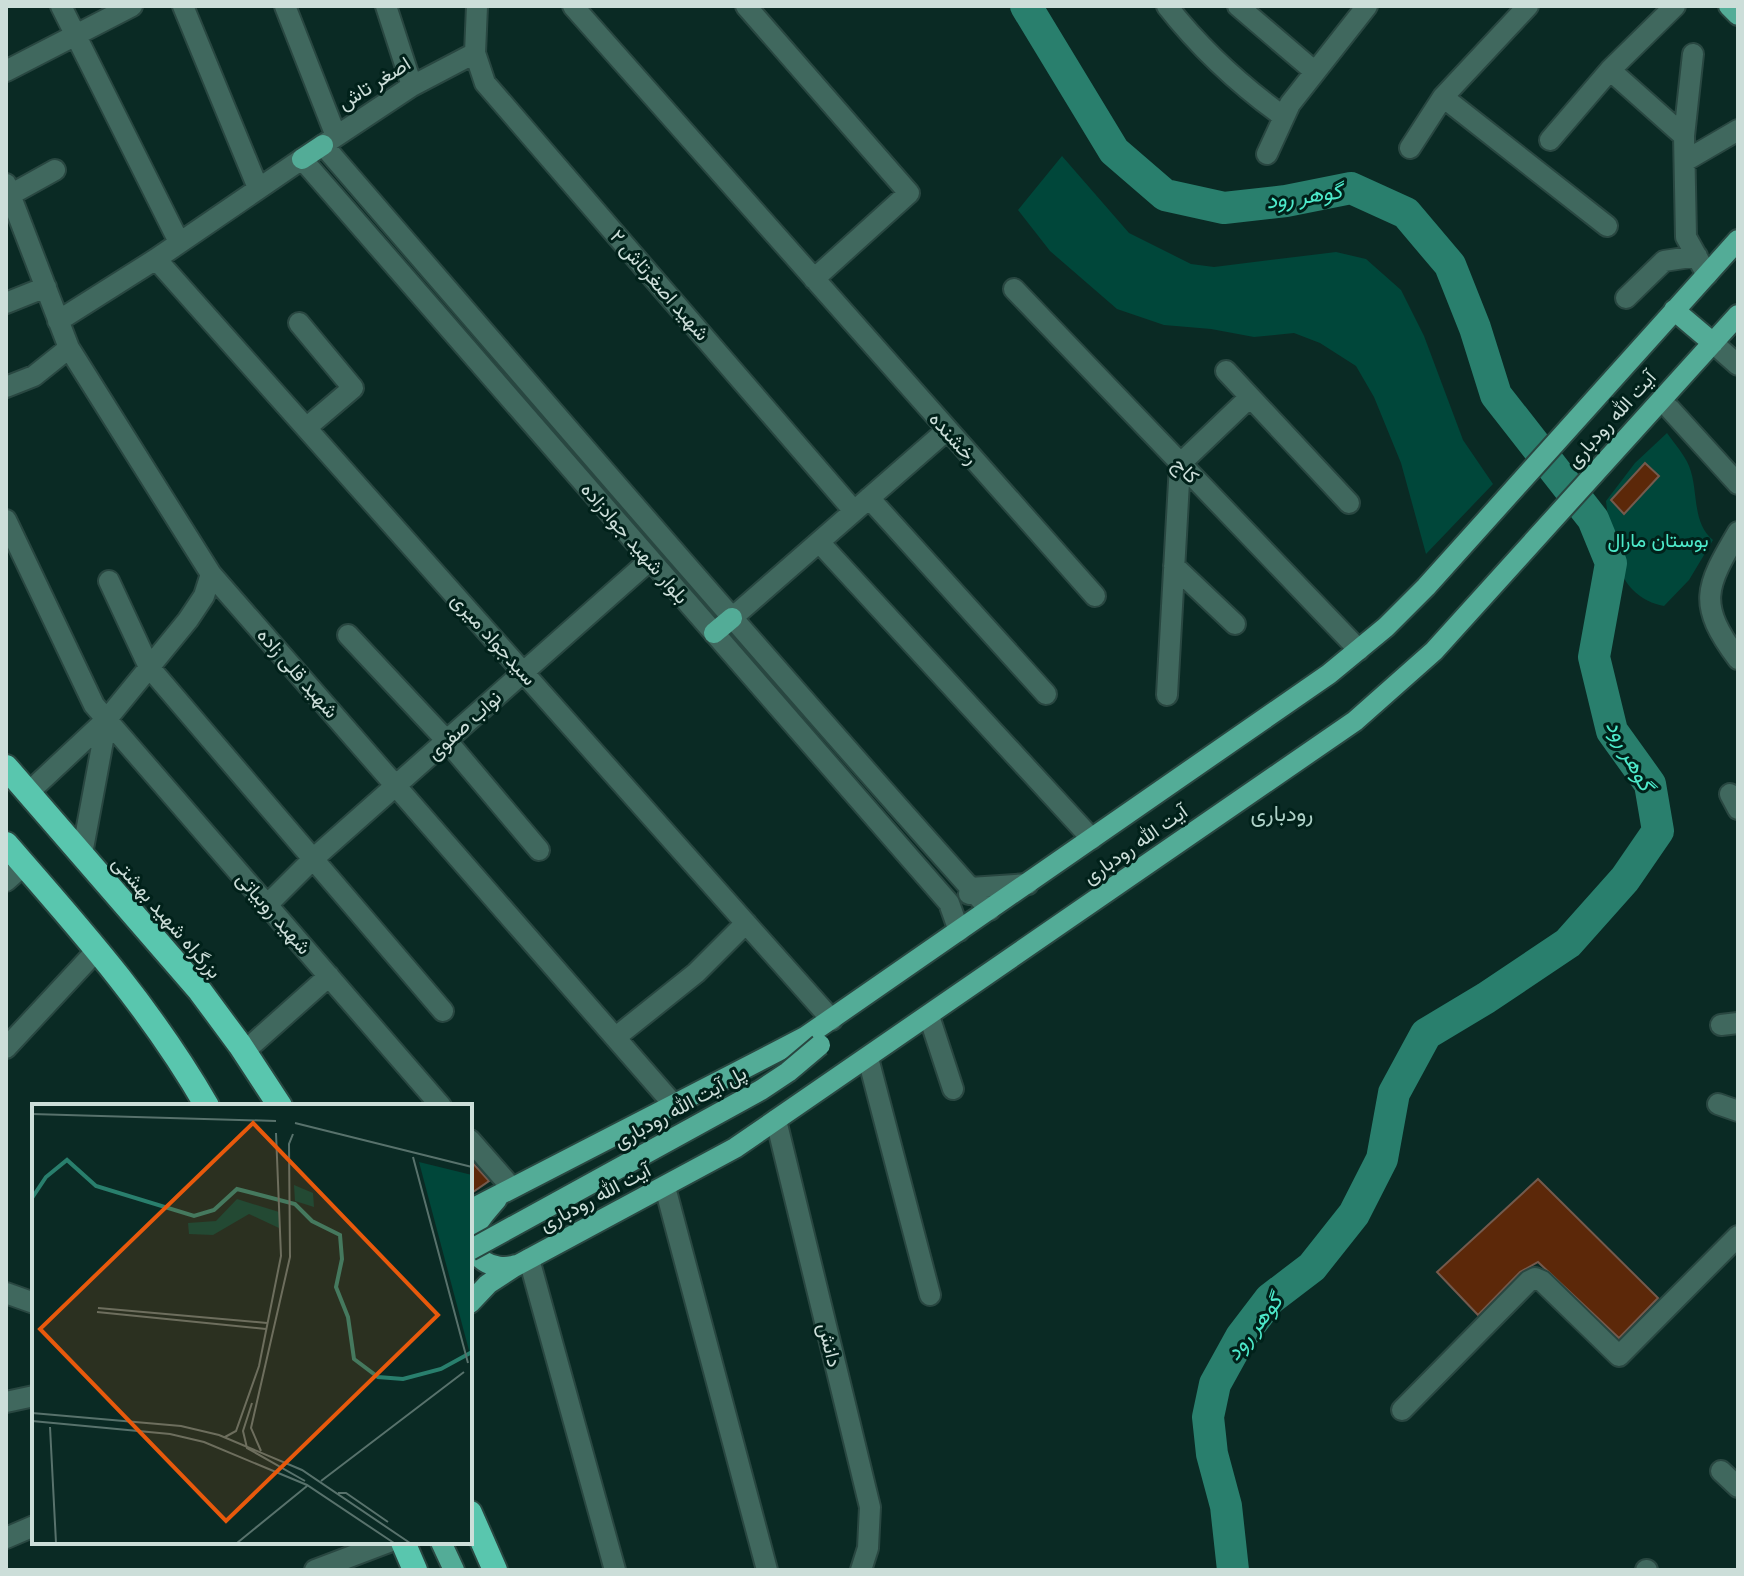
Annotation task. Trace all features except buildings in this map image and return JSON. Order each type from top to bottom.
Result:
[{"type":"highway","name":"بزرگراه شهید بهشتی","points":[[6,767],[200,991],[245,1051],[279,1104]]},
{"type":"highway","points":[[6,844],[15,873],[97,950],[158,1027],[206,1104]]},
{"type":"highway","points":[[472,1518],[495,1570]]},
{"type":"highway","points":[[404,1544],[415,1570]]},
{"type":"main road","points":[[1729,6],[1738,15]]},
{"type":"main road","name":"اصغر تاش","points":[[302,159],[330,140]]},
{"type":"main road","name":"آیت الله رودباری","points":[[472,1209],[775,1054],[832,1020],[1307,690],[1359,650],[1417,596],[1674,310],[1702,265],[1738,240]]},
{"type":"main road","points":[[1674,310],[1713,343]]},
{"type":"main road","name":"آیت الله رودباری","points":[[472,1301],[488,1284],[523,1262],[665,1187],[776,1120],[1366,712],[1434,651],[1738,315]]},
{"type":"main road","points":[[714,633],[732,618]]},
{"type":"main road","name":"پل آیت الله رودباری","points":[[472,1249],[761,1090],[820,1045],[894,977]]},
{"type":"main road","points":[[507,1191],[476,1227],[474,1246],[481,1259],[494,1267],[504,1268],[523,1262]]},
{"type":"main road","points":[[442,1544],[454,1570]]},
{"type":"street","points":[[61,6],[179,242]]},
{"type":"street","points":[[6,71],[132,6]]},
{"type":"street","points":[[183,6],[258,188]]},
{"type":"street","points":[[285,6],[330,140],[732,618],[990,910]]},
{"type":"street","points":[[386,6],[412,86]]},
{"type":"street","points":[[475,53],[477,6]]},
{"type":"street","name":"رخشنده","points":[[573,6],[1095,596]]},
{"type":"street","points":[[746,6],[909,193],[814,279]]},
{"type":"street","points":[[1167,6],[1218,62],[1256,97],[1284,117]]},
{"type":"street","points":[[1238,6],[1314,71]]},
{"type":"street","points":[[1267,154],[1290,104],[1367,6]]},
{"type":"street","points":[[1410,148],[1443,97],[1528,6]]},
{"type":"street","points":[[1550,140],[1610,70],[1675,6]]},
{"type":"street","name":"اصغر تاش","points":[[330,140],[412,86],[475,53]]},
{"type":"street","name":"شهید اصغرتاش ۲","points":[[475,53],[485,83],[862,504],[1046,694]]},
{"type":"street","points":[[1693,54],[1684,136],[1686,237],[1702,265]]},
{"type":"street","points":[[1610,70],[1684,136]]},
{"type":"street","points":[[1443,97],[1607,226]]},
{"type":"street","points":[[1685,161],[1738,130]]},
{"type":"street","points":[[58,321],[156,259],[302,159]]},
{"type":"street","name":"بلوار شهید جوادزاده","points":[[302,159],[949,903],[959,931]]},
{"type":"street","points":[[8,190],[55,170]]},
{"type":"street","name":"شهید قلی زاده","points":[[8,190],[69,348],[211,574],[674,1105]]},
{"type":"street","name":"سیدجواد میری","points":[[156,259],[832,1020]]},
{"type":"street","points":[[1626,298],[1664,261],[1702,265]]},
{"type":"street","points":[[6,303],[46,287]]},
{"type":"street","name":"کاج","points":[[1014,289],[1359,650]]},
{"type":"street","points":[[299,323],[353,388],[306,428]]},
{"type":"street","points":[[1713,343],[1738,365]]},
{"type":"street","points":[[6,387],[34,376],[69,348]]},
{"type":"street","points":[[1226,371],[1349,503]]},
{"type":"street","points":[[1167,695],[1180,464],[1250,397]]},
{"type":"street","points":[[1670,409],[1738,484]]},
{"type":"street","points":[[732,618],[947,430]]},
{"type":"street","name":"شهید روبیاتی","points":[[6,520],[94,705],[439,1104]]},
{"type":"street","points":[[1738,532],[1716,568],[1708,597],[1720,635],[1738,659]]},
{"type":"street","points":[[819,542],[1092,839]]},
{"type":"street","name":"نواب صفوی","points":[[267,905],[313,859],[650,560]]},
{"type":"street","points":[[1174,566],[1235,624]]},
{"type":"street","points":[[28,793],[107,719],[188,620],[204,596],[211,574]]},
{"type":"street","points":[[109,581],[149,667],[443,1011]]},
{"type":"street","points":[[348,635],[447,741],[539,850]]},
{"type":"street","points":[[82,854],[107,719]]},
{"type":"street","points":[[970,888],[1028,884]]},
{"type":"street","points":[[949,903],[961,903],[970,888]]},
{"type":"street","points":[[616,1037],[696,973],[746,923]]},
{"type":"street","points":[[6,1048],[97,950]]},
{"type":"street","points":[[245,1051],[329,976]]},
{"type":"street","points":[[929,1016],[953,1089]]},
{"type":"street","points":[[868,1058],[930,1295]]},
{"type":"street","points":[[1718,1104],[1738,1111]]},
{"type":"street","name":"دانش","points":[[776,1120],[870,1507],[868,1548],[861,1570]]},
{"type":"street","points":[[472,1143],[507,1191]]},
{"type":"street","points":[[665,1187],[767,1570]]},
{"type":"street","points":[[1402,1410],[1529,1281],[1535,1278],[1542,1281],[1619,1356],[1738,1236]]},
{"type":"street","points":[[523,1262],[615,1570]]},
{"type":"street","points":[[6,1293],[32,1302]]},
{"type":"street","points":[[6,1402],[32,1396]]},
{"type":"street","points":[[1721,1471],[1738,1487]]},
{"type":"street","points":[[6,1538],[32,1527]]},
{"type":"street","points":[[315,1570],[384,1544]]},
{"type":"green space","points":[[1062,156],[1129,233],[1191,264],[1214,267],[1336,252],[1366,259],[1401,290],[1424,336],[1463,440],[1493,484],[1426,554],[1401,463],[1374,397],[1356,366],[1320,343],[1294,333],[1254,337],[1164,325],[1117,309],[1050,251],[1018,210]]},
{"type":"green space","name":"بوستان مارال","points":[[1667,433],[1689,466],[1698,515],[1706,533],[1713,540],[1689,580],[1664,606],[1647,600],[1625,580],[1613,550],[1606,501],[1635,463]]},
{"type":"waterway","name":"گوهر رود","points":[[1026,6],[1114,151],[1165,195],[1224,208],[1286,201],[1351,188],[1406,213],[1450,265],[1475,328],[1496,395],[1593,519],[1611,563],[1594,657],[1612,731],[1650,784],[1658,831],[1625,879],[1568,943],[1426,1034],[1394,1093],[1382,1159],[1354,1214],[1312,1267],[1270,1299],[1241,1337],[1215,1384],[1208,1417],[1212,1454],[1226,1506],[1233,1570]]},
{"type":"district","name":"رودباری","points":[[1282,813]]}]
